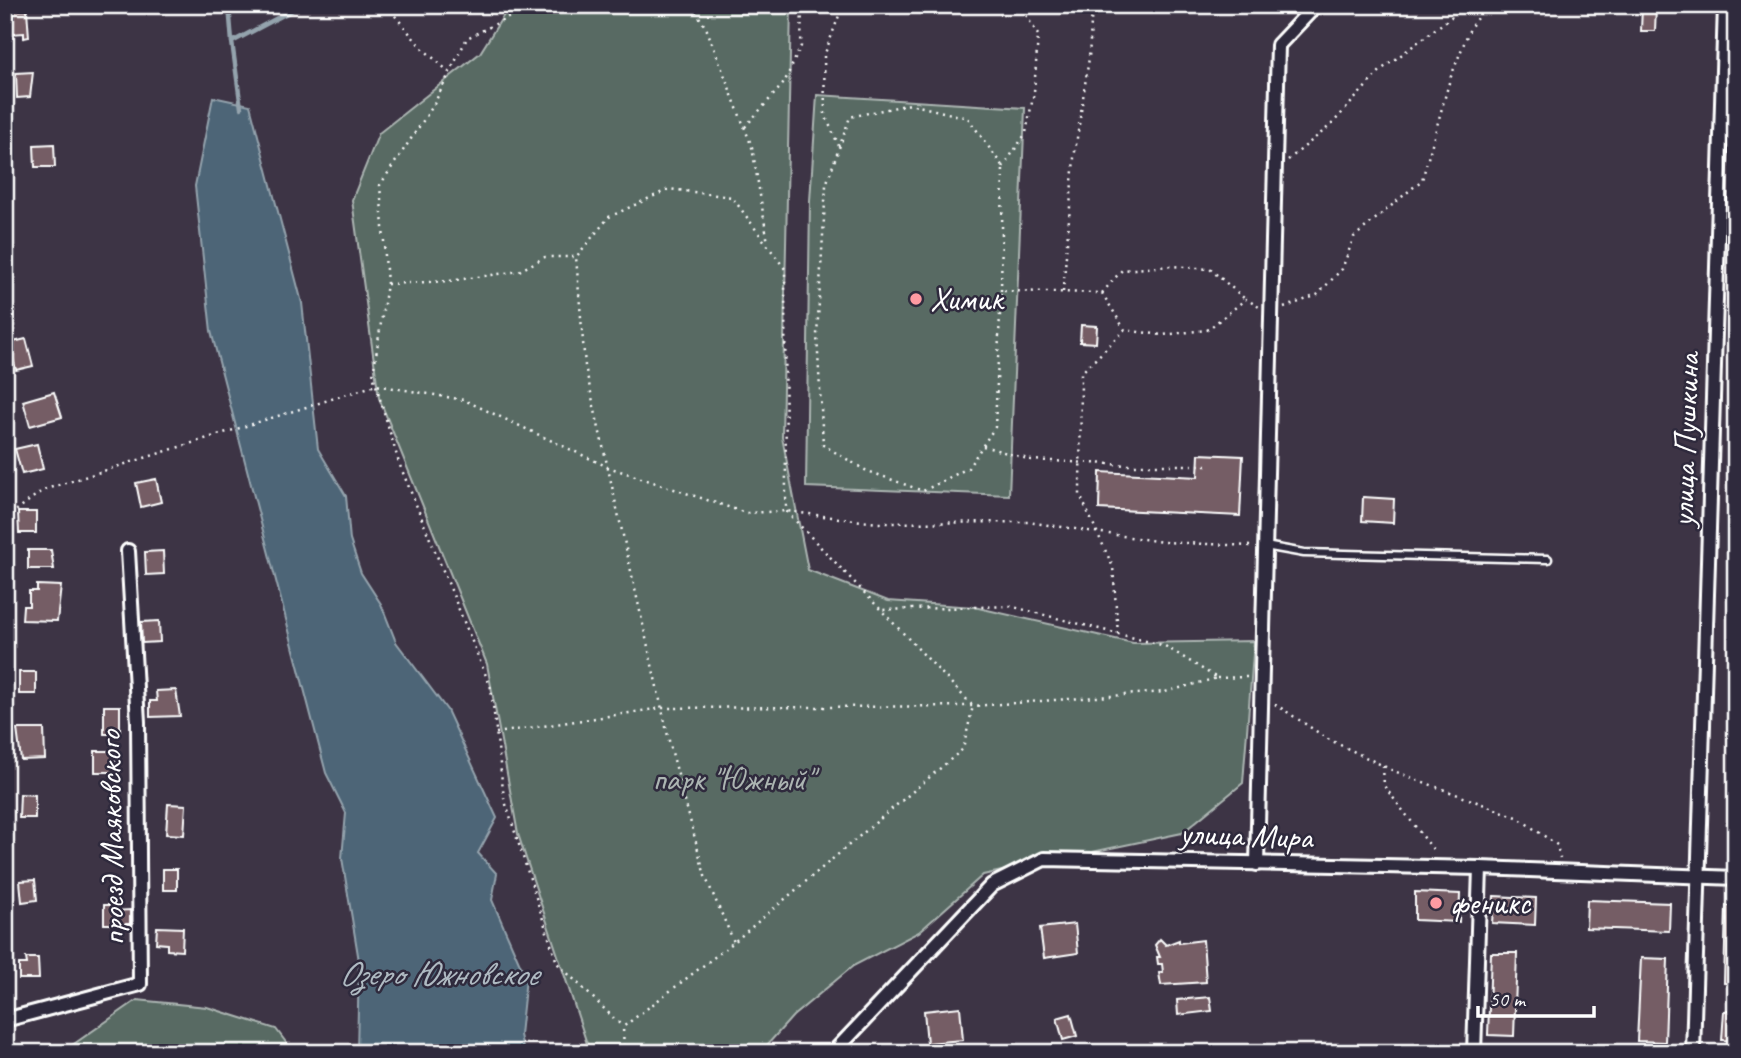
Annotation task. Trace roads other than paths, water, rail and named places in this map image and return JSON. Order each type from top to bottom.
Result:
[{"type":"street","points":[[1257,864],[1278,45],[1316,5]]},
{"type":"street","name":"улица Пушкина","points":[[1693,1053],[1725,5]]},
{"type":"street","name":"проезд Маяковского","points":[[5,1020],[140,984],[138,722],[128,551]]},
{"type":"street","name":"улица Мира","points":[[833,1053],[992,885],[1044,859],[1480,868],[1736,878]]},
{"type":"street","points":[[1474,1053],[1480,868]]},
{"type":"lane","points":[[1265,546],[1304,553],[1548,559]]},
{"type":"water","name":"Озеро Южновское","points":[[213,97],[250,105],[302,303],[318,449],[346,496],[350,540],[361,573],[381,604],[396,642],[447,710],[497,818],[478,853],[497,874],[492,900],[526,978],[520,1035],[524,1053],[357,1053],[359,961],[342,858],[346,813],[326,773],[211,331],[195,186]]},
{"type":"waterway","points":[[229,5],[232,42]]},
{"type":"waterway","points":[[241,108],[232,42],[302,5]]},
{"type":"place","name":"Химик","points":[[916,299]]},
{"type":"place","name":"феникс","points":[[1436,903]]},
{"type":"park label","name":"парк \"Южный\"","points":[[733,779]]}]
